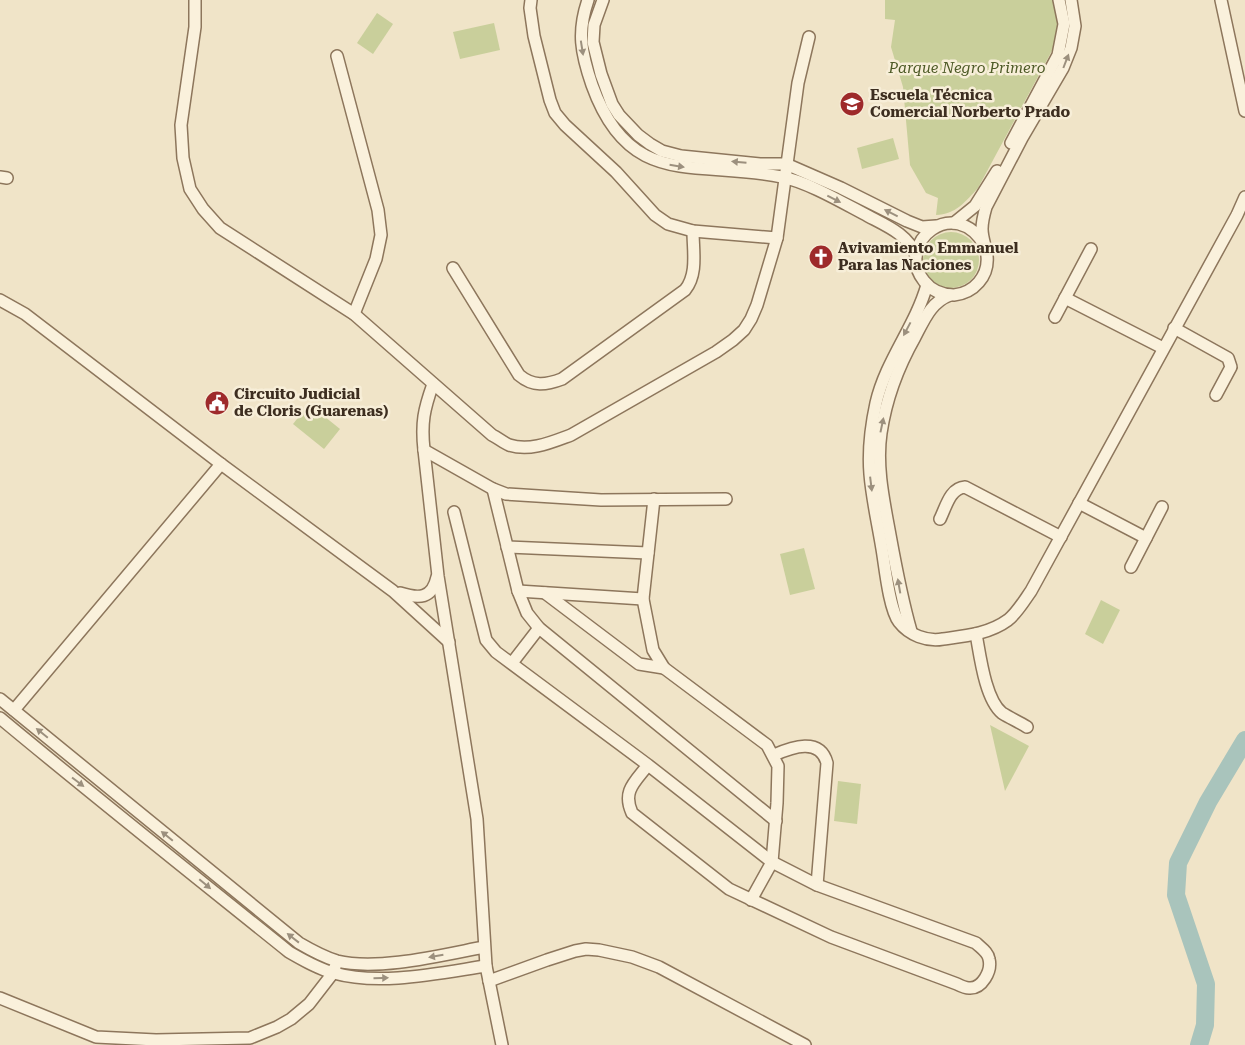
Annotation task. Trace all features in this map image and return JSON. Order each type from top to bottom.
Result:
[{"type":"street","points":[[195,0],[194,27],[181,125],[184,158],[190,189],[203,209],[220,228],[354,314],[492,435],[509,445],[528,448],[550,443],[571,435],[716,352],[744,330],[757,306],[777,238],[798,83],[810,37]]},
{"type":"street","points":[[531,0],[530,8],[534,36],[555,113],[616,172],[655,215],[668,224],[682,229],[777,238]]},
{"type":"street","points":[[588,0],[583,14],[580,34],[586,69],[595,93],[609,120],[631,146],[647,157],[669,165],[785,177],[817,190],[888,226],[904,237],[916,256]]},
{"type":"street","points":[[603,0],[594,25],[593,42],[596,55],[612,104],[619,115],[638,136],[662,151],[681,156],[760,164],[786,164],[922,227],[954,223],[963,225],[972,229],[980,236],[985,246]]},
{"type":"street","points":[[954,223],[975,206],[989,185],[1058,55],[1064,24],[1059,0]]},
{"type":"street","points":[[912,633],[902,600],[883,497],[881,433],[895,375],[933,306],[940,298],[969,291],[983,277],[987,262],[982,231],[986,207],[1022,138],[1057,81],[1068,57],[1075,26],[1071,0]]},
{"type":"street","points":[[1221,0],[1245,111]]},
{"type":"street","points":[[337,56],[378,210],[381,235],[376,260],[354,314]]},
{"type":"street","points":[[927,285],[923,299],[888,365],[882,382],[871,429],[870,473],[893,608],[899,622],[912,633],[924,639],[938,640],[976,634],[993,629],[1008,620],[1032,591],[1174,328],[1241,217],[1245,197]]},
{"type":"street","points":[[936,226],[923,238],[918,246],[916,256],[917,267],[927,285],[942,293],[951,295]]},
{"type":"street","points":[[453,268],[519,375],[533,384],[542,384],[562,379],[685,290],[692,279],[693,272],[693,231]]},
{"type":"street","points":[[1055,317],[1091,249]]},
{"type":"street","points":[[1065,298],[1163,348]]},
{"type":"street","points":[[0,300],[25,314],[221,464],[393,591],[449,642]]},
{"type":"street","points":[[1174,328],[1228,358],[1231,367],[1216,394]]},
{"type":"street","points":[[433,384],[425,407],[422,430],[424,450],[438,576],[477,819],[486,966],[502,1045]]},
{"type":"street","points":[[424,450],[493,489],[506,494],[601,500],[726,498]]},
{"type":"street","points":[[14,710],[221,464]]},
{"type":"street","points":[[940,519],[954,492],[958,488],[965,487],[1061,537]]},
{"type":"street","points":[[493,489],[518,591],[527,613],[539,628],[776,821]]},
{"type":"street","points":[[654,499],[643,599],[653,650],[664,668],[767,746],[778,766],[772,862],[751,900]]},
{"type":"street","points":[[1079,503],[1146,538]]},
{"type":"street","points":[[1131,567],[1162,507]]},
{"type":"street","points":[[454,512],[486,640],[496,652],[648,765],[772,862],[818,884],[976,943],[985,951],[989,959],[989,971],[984,981],[970,988],[957,984],[831,937],[729,889],[632,813],[628,799],[629,790],[648,765]]},
{"type":"street","points":[[507,547],[648,553]]},
{"type":"street","points":[[393,591],[413,597],[421,597],[429,594],[435,587],[438,576]]},
{"type":"street","points":[[518,591],[643,599]]},
{"type":"street","points":[[545,593],[639,664],[664,668]]},
{"type":"street","points":[[512,663],[539,628]]},
{"type":"street","points":[[976,634],[983,670],[995,705],[1002,712],[1026,727]]},
{"type":"street","points":[[0,698],[299,943],[316,952],[336,960],[351,963],[385,963],[417,960],[484,947]]},
{"type":"street","points":[[0,718],[42,754],[94,793],[289,952],[304,960],[333,973],[369,978],[427,975],[486,966]]},
{"type":"street","points":[[774,756],[792,747],[805,746],[816,748],[825,755],[827,763],[818,884]]},
{"type":"street","points":[[489,981],[575,951],[586,949],[608,952],[632,957],[659,967],[805,1045]]},
{"type":"street","points":[[0,998],[96,1037],[156,1040],[250,1038],[291,1019],[308,1004],[333,973],[336,960]]},
{"type":"green space","name":"Parque Negro Primero","points":[[885,0],[1055,0],[1058,26],[1055,45],[978,188],[960,206],[949,213],[936,215],[938,198],[926,193],[910,165],[903,87],[891,47],[895,20],[885,19]]},
{"type":"green space","points":[[377,13],[393,24],[373,54],[357,43]]},
{"type":"green space","points":[[494,23],[500,50],[460,59],[453,32]]},
{"type":"green space","points":[[893,138],[899,159],[862,169],[857,148]]},
{"type":"green space","points":[[951,232],[962,234],[971,240],[977,249],[979,260],[977,271],[971,280],[962,286],[951,288],[940,286],[931,280],[925,271],[923,260],[925,249],[931,240],[940,234]]},
{"type":"green space","points":[[309,404],[340,429],[324,449],[293,424]]},
{"type":"green space","points":[[804,548],[815,589],[790,595],[780,554]]},
{"type":"green space","points":[[1101,600],[1120,610],[1103,644],[1085,634]]},
{"type":"green space","points":[[990,725],[1029,746],[1005,791]]},
{"type":"green space","points":[[838,781],[861,784],[857,824],[834,821]]},
{"type":"waterway","points":[[1199,1045],[1205,1025],[1206,984],[1176,895],[1178,863],[1208,802],[1245,740]]},
{"type":"place","name":"Escuela Técnica Comercial Norberto Prado","points":[[852,104]]},
{"type":"place","name":"Avivamiento Emmanuel Para las Naciones","points":[[821,257]]},
{"type":"place","name":"Circuito Judicial de Cloris (Guarenas)","points":[[217,403]]}]
